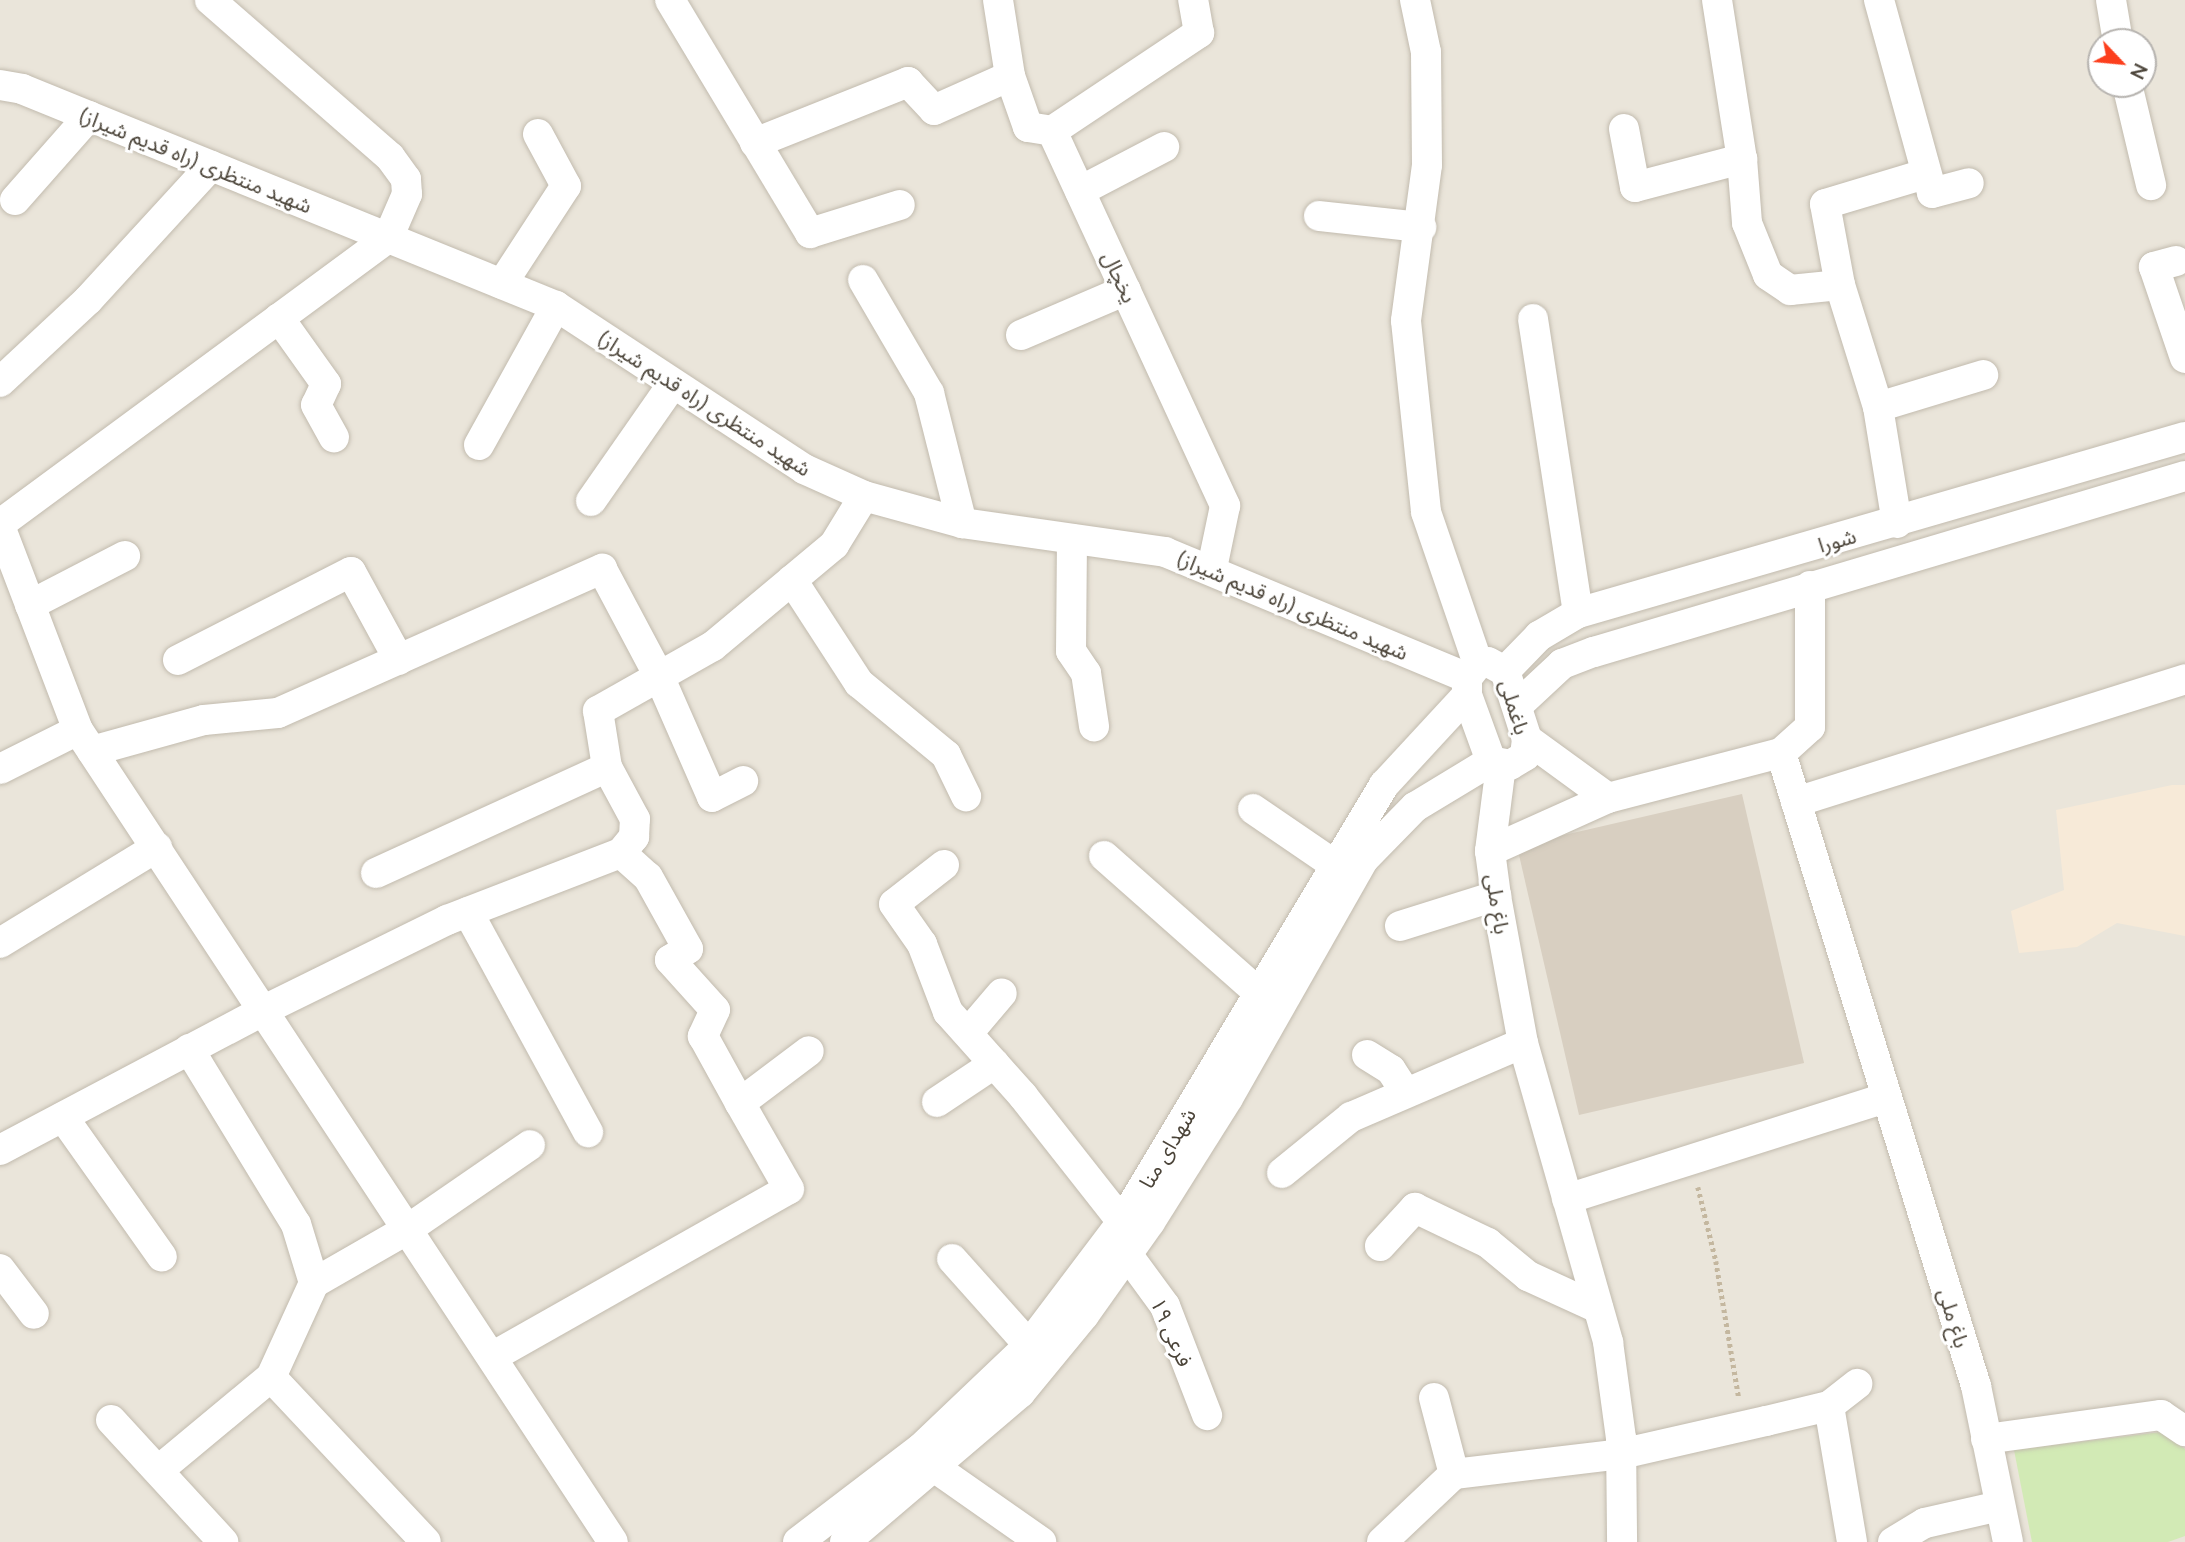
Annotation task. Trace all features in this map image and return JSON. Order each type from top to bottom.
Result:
[{"type":"street","points":[[210,0],[390,157],[406,179],[407,194],[388,238],[0,525],[85,741],[266,1009],[613,1542]]},
{"type":"street","points":[[670,0],[810,233],[900,205]]},
{"type":"street","points":[[998,0],[1010,76],[1028,127],[1052,131],[1199,33],[1193,0]]},
{"type":"street","points":[[1415,0],[1426,52],[1427,165],[1421,227],[1406,321],[1426,512],[1480,677]]},
{"type":"street","points":[[1717,0],[1742,159],[1747,223],[1768,275],[1790,290],[1840,285]]},
{"type":"street","points":[[1880,0],[1932,193],[1969,183]]},
{"type":"street","points":[[2111,0],[2116,28]]},
{"type":"street","points":[[755,143],[908,82],[934,110],[1010,76]]},
{"type":"street","name":"شهید منتظری (راه قدیم شیراز)","points":[[2,88],[89,117],[556,306],[672,385],[804,469],[864,496],[962,523],[1165,552],[1212,568],[1480,677]]},
{"type":"street","points":[[2130,98],[2151,185]]},
{"type":"street","points":[[15,201],[89,117]]},
{"type":"street","points":[[1625,129],[1635,187],[1742,159]]},
{"type":"street","name":"یخچال","points":[[1052,131],[1225,506],[1212,568]]},
{"type":"street","points":[[502,284],[566,186],[538,134]]},
{"type":"street","points":[[1080,191],[1164,147]]},
{"type":"street","points":[[0,382],[88,299],[211,166]]},
{"type":"street","points":[[1897,523],[1878,407],[1840,285],[1825,204],[1925,174]]},
{"type":"street","points":[[1319,216],[1421,227]]},
{"type":"street","points":[[2176,261],[2154,267],[2185,358]]},
{"type":"street","points":[[863,280],[929,393],[962,523]]},
{"type":"street","points":[[1021,335],[1126,290]]},
{"type":"street","points":[[479,444],[556,306]]},
{"type":"street","points":[[279,318],[326,384],[316,405],[334,437]]},
{"type":"street","points":[[1533,319],[1578,613]]},
{"type":"street","points":[[1878,407],[1983,375]]},
{"type":"street","points":[[591,501],[672,385]]},
{"type":"street","name":"شورا","points":[[1480,677],[1578,613],[1897,523],[2185,437]]},
{"type":"street","name":"شورا","points":[[1517,706],[1562,664],[1810,586],[2185,476]]},
{"type":"street","points":[[0,1150],[266,1009],[468,912],[621,853],[634,837],[635,819],[607,767],[597,711],[712,646],[834,545],[864,496]]},
{"type":"street","points":[[1072,539],[1071,651],[1086,673],[1094,726]]},
{"type":"street","points":[[30,605],[125,556]]},
{"type":"street","points":[[0,769],[85,741],[204,720],[278,713],[602,569],[659,676],[712,797],[743,781]]},
{"type":"street","points":[[178,660],[351,572],[398,660]]},
{"type":"street","points":[[792,580],[859,683],[946,755],[966,796]]},
{"type":"street","points":[[1781,753],[1810,727],[1810,586]]},
{"type":"street","name":"باغملی","points":[[1480,677],[1517,706],[1527,740],[1520,760],[1496,763],[1480,677]]},
{"type":"street","name":"شهدای منا","points":[[845,1542],[1020,1393],[1128,1254],[1228,1098],[1344,872],[1384,785],[1480,677]]},
{"type":"street","points":[[1796,802],[2185,679]]},
{"type":"street","points":[[1527,740],[1608,798]]},
{"type":"street","name":"باغ ملی","points":[[1622,1542],[1621,1454],[1608,1342],[1523,1043],[1490,851],[1608,798],[1781,753],[1976,1386],[2008,1542]]},
{"type":"street","points":[[1490,851],[1496,763]]},
{"type":"street","name":"شهدای منا","points":[[798,1542],[921,1448],[1029,1345],[1122,1222],[1261,994],[1344,872],[1396,823],[1440,790],[1496,763]]},
{"type":"street","points":[[376,873],[607,767]]},
{"type":"street","points":[[1253,809],[1344,872]]},
{"type":"street","points":[[0,943],[157,847]]},
{"type":"street","points":[[492,1357],[789,1189],[703,1035],[715,1010],[670,960],[688,949],[648,877],[621,853]]},
{"type":"street","points":[[1104,856],[1261,994]]},
{"type":"street","points":[[944,865],[894,904],[922,944],[948,1012],[994,1064],[1122,1222]]},
{"type":"street","points":[[1400,926],[1496,896]]},
{"type":"street","points":[[468,912],[588,1132]]},
{"type":"street","points":[[968,1033],[1002,993]]},
{"type":"street","points":[[1282,1173],[1351,1116],[1523,1043]]},
{"type":"street","points":[[189,1049],[296,1224],[314,1283]]},
{"type":"street","points":[[740,1103],[809,1051]]},
{"type":"street","points":[[1367,1055],[1391,1070],[1406,1093]]},
{"type":"street","points":[[937,1102],[994,1064]]},
{"type":"street","points":[[1567,1199],[1886,1098]]},
{"type":"street","points":[[63,1116],[162,1256]]},
{"type":"street","points":[[160,1469],[271,1377],[314,1283],[408,1228],[530,1145]]},
{"type":"street","points":[[1380,1246],[1415,1208],[1488,1243],[1528,1276],[1598,1308]]},
{"type":"street","name":"فرعی ۱۹","points":[[1128,1254],[1165,1306],[1207,1415]]},
{"type":"street","points":[[952,1259],[1029,1345]]},
{"type":"street","points":[[0,1269],[34,1314]]},
{"type":"street","points":[[271,1377],[426,1542]]},
{"type":"street","points":[[1382,1542],[1454,1474],[1621,1454],[1829,1406],[1857,1384]]},
{"type":"street","points":[[1434,1398],[1454,1474]]},
{"type":"street","points":[[1829,1406],[1852,1542]]},
{"type":"street","points":[[1986,1439],[2161,1415],[2185,1431]]},
{"type":"street","points":[[111,1420],[160,1469],[206,1536]]},
{"type":"street","points":[[934,1467],[1041,1542]]},
{"type":"street","points":[[1893,1542],[1925,1523],[2000,1506]]},
{"type":"path","points":[[1690,1158],[1716,1261],[1745,1426]]},
{"type":"shaded area","points":[[0,0],[2185,0],[2185,1542],[0,1542]]},
{"type":"shaded area","points":[[2172,785],[2185,785],[2185,936],[2117,923],[2077,947],[2019,953],[2011,911],[2064,890],[2056,810]]},
{"type":"green space","points":[[2161,1432],[2185,1449],[2185,1536],[2168,1542],[2032,1542],[2014,1450]]},
{"type":"building","points":[[1742,794],[1804,1063],[1579,1115],[1517,846]]}]
